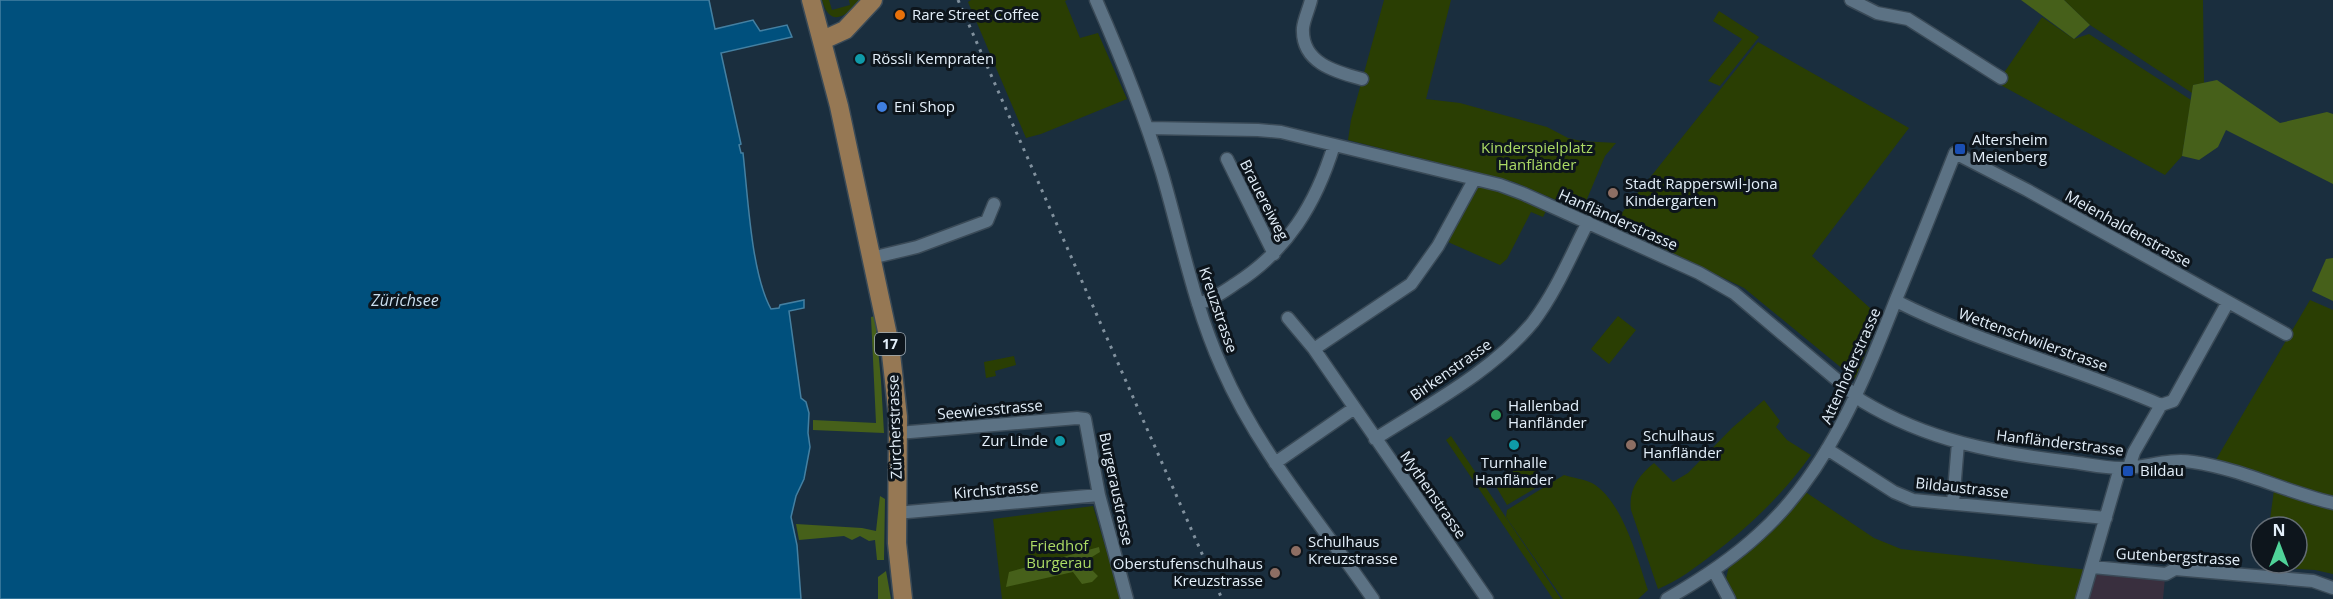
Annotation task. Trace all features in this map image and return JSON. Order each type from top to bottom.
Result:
[{"type":"main road","name":"Zürcherstrasse","points":[[811,0],[823,40],[890,345],[898,433],[896,513],[898,562],[903,599]]},
{"type":"main road","points":[[823,40],[845,30],[855,22],[873,0]]},
{"type":"street","name":"Kreuzstrasse","points":[[1096,0],[1148,128],[1198,304],[1216,355],[1236,399],[1275,463],[1373,599]]},
{"type":"street","points":[[1311,0],[1303,29],[1308,49],[1317,62],[1335,71],[1362,79]]},
{"type":"street","points":[[1851,0],[1877,13],[1908,18],[2001,78]]},
{"type":"street","name":"Hanfländerstrasse","points":[[1148,128],[1281,132],[1500,185],[1699,273],[1734,293],[1856,395],[1881,413],[1912,428],[1958,443],[2052,460],[2125,467],[2175,461],[2192,462],[2224,468],[2333,503]]},
{"type":"street","name":"Brauereiweg","points":[[1198,304],[1210,300],[1245,278],[1274,254],[1291,235],[1325,173],[1334,145]]},
{"type":"street","name":"Attenhoferstrasse","points":[[1667,599],[1714,571],[1761,533],[1800,488],[1827,448],[1856,395],[1955,153]]},
{"type":"street","name":"Meienhaldenstrasse","points":[[1955,153],[2286,334]]},
{"type":"street","name":"Brauereiweg","points":[[1227,159],[1274,254]]},
{"type":"street","points":[[1314,350],[1411,284],[1438,246],[1474,180]]},
{"type":"street","points":[[871,258],[917,247],[987,221],[994,204]]},
{"type":"street","name":"Birkenstrasse","points":[[1375,439],[1485,367],[1515,342],[1534,321],[1552,293],[1588,222]]},
{"type":"street","name":"Wettenschwilerstrasse","points":[[1896,301],[1972,335],[2161,405]]},
{"type":"street","points":[[2082,599],[2106,518],[2125,467],[2161,405],[2173,401],[2228,302]]},
{"type":"street","name":"Mythenstrasse","points":[[1288,318],[1314,350],[1487,599]]},
{"type":"street","points":[[1275,463],[1353,409]]},
{"type":"street","name":"Seewiesstrasse","points":[[898,433],[1077,417],[1085,419]]},
{"type":"street","name":"Burgeraustrasse","points":[[1085,419],[1099,495],[1127,599]]},
{"type":"street","points":[[1953,503],[1958,443]]},
{"type":"street","name":"Bildaustrasse","points":[[1827,448],[1894,492],[1913,500],[2106,518]]},
{"type":"street","name":"Kirchstrasse","points":[[896,513],[1099,495]]},
{"type":"street","name":"Gutenbergstrasse","points":[[2092,567],[2166,574],[2175,569],[2302,580],[2333,588]]},
{"type":"street","points":[[1714,571],[1729,599]]},
{"type":"shaded area","points":[[2096,569],[2165,578],[2163,599],[2085,599]]},
{"type":"green space","points":[[822,0],[829,0],[832,10],[850,5],[849,0],[860,0],[844,15],[834,17],[825,9]]},
{"type":"green space","points":[[971,0],[1067,0],[1065,1],[1080,38],[1098,33],[1127,99],[1026,138],[968,2]]},
{"type":"green space","name":"Kinderspielplatz Hanfländer","points":[[1384,0],[1451,0],[1426,99],[1460,103],[1547,127],[1568,138],[1616,143],[1605,156],[1582,211],[1514,182],[1348,140],[1351,120]]},
{"type":"green space","points":[[2021,0],[2064,0],[2090,25],[2074,39]]},
{"type":"green space","points":[[2064,0],[2203,0],[2204,83],[2193,85],[2192,93],[2090,25]]},
{"type":"green space","points":[[1719,11],[1759,37],[1720,86],[1708,81],[1742,39],[1713,21]]},
{"type":"green space","points":[[2042,17],[2074,39],[2089,34],[2191,100],[2182,156],[2165,175],[1997,83]]},
{"type":"green space","points":[[1758,42],[1909,128],[1812,256],[1880,317],[1855,379],[1744,288],[1613,224]]},
{"type":"green space","points":[[2217,80],[2280,123],[2327,112],[2333,114],[2333,184],[2226,130],[2218,147],[2199,160],[2182,156],[2193,85]]},
{"type":"green space","points":[[1482,186],[1547,209],[1543,217],[1531,212],[1507,259],[1500,265],[1448,242],[1475,188]]},
{"type":"green space","points":[[2333,258],[2333,301],[2312,291],[2326,259]]},
{"type":"green space","points":[[2310,300],[2333,310],[2333,501],[2214,463]]},
{"type":"green space","points":[[875,316],[884,433],[813,430],[813,420],[876,423],[871,317]]},
{"type":"green space","points":[[1618,316],[1636,330],[1609,364],[1591,349]]},
{"type":"green space","points":[[1014,356],[1016,365],[995,371],[996,376],[986,378],[984,362]]},
{"type":"green space","points":[[1764,400],[1780,421],[1776,427],[1787,440],[1811,455],[1778,496],[1740,532],[1693,569],[1658,589],[1631,510],[1631,496],[1636,484],[1654,463],[1673,482],[1688,473],[1732,428]]},
{"type":"green space","points":[[1451,436],[1561,599],[1553,599],[1446,440]]},
{"type":"green space","points":[[1530,461],[1544,483],[1507,505],[1494,483]]},
{"type":"green space","points":[[1564,475],[1586,480],[1603,491],[1620,516],[1628,531],[1648,590],[1638,599],[1563,599],[1506,517],[1507,510]]},
{"type":"green space","points":[[2274,490],[2333,509],[2333,574],[2309,570],[2309,515],[2271,515]]},
{"type":"green space","points":[[1804,491],[1874,538],[1901,549],[2089,570],[2079,599],[1737,599],[1726,579],[1729,566]]},
{"type":"green space","points":[[880,496],[885,499],[884,560],[877,560],[875,540],[869,541],[860,536],[852,540],[844,536],[799,540],[796,524],[876,531]]},
{"type":"green space","name":"Friedhof Burgerau","points":[[1093,506],[1121,599],[1002,599],[993,519]]},
{"type":"green space","points":[[1099,547],[1100,552],[1087,560],[1088,566],[1098,576],[1092,582],[1082,584],[1073,572],[1006,587],[1009,572]]},
{"type":"green space","points":[[886,571],[891,599],[878,599],[878,577]]},
{"type":"water","name":"Zürichsee","points":[[0,0],[709,0],[715,29],[753,20],[760,31],[787,25],[792,37],[721,53],[741,144],[739,145],[743,153],[751,234],[764,294],[771,309],[804,300],[804,308],[789,311],[801,398],[806,402],[809,413],[810,447],[804,479],[796,496],[791,517],[797,545],[801,599],[0,599]]},
{"type":"railway","points":[[958,0],[1222,599]]},
{"type":"place","name":"Rare Street Coffee","points":[[900,15]]},
{"type":"place","name":"Rössli Kempraten","points":[[860,59]]},
{"type":"place","name":"Eni Shop","points":[[882,107]]},
{"type":"place","name":"Altersheim Meienberg","points":[[1960,149]]},
{"type":"place","name":"Stadt Rapperswil-Jona Kindergarten","points":[[1613,193]]},
{"type":"place","name":"Hallenbad Hanfländer","points":[[1496,415]]},
{"type":"place","name":"Zur Linde","points":[[1060,441]]},
{"type":"place","name":"Turnhalle Hanfländer","points":[[1514,445]]},
{"type":"place","name":"Schulhaus Hanfländer","points":[[1631,445]]},
{"type":"place","name":"Bildau","points":[[2128,471]]},
{"type":"place","name":"Schulhaus Kreuzstrasse","points":[[1296,551]]},
{"type":"place","name":"Oberstufenschulhaus Kreuzstrasse","points":[[1275,573]]}]
